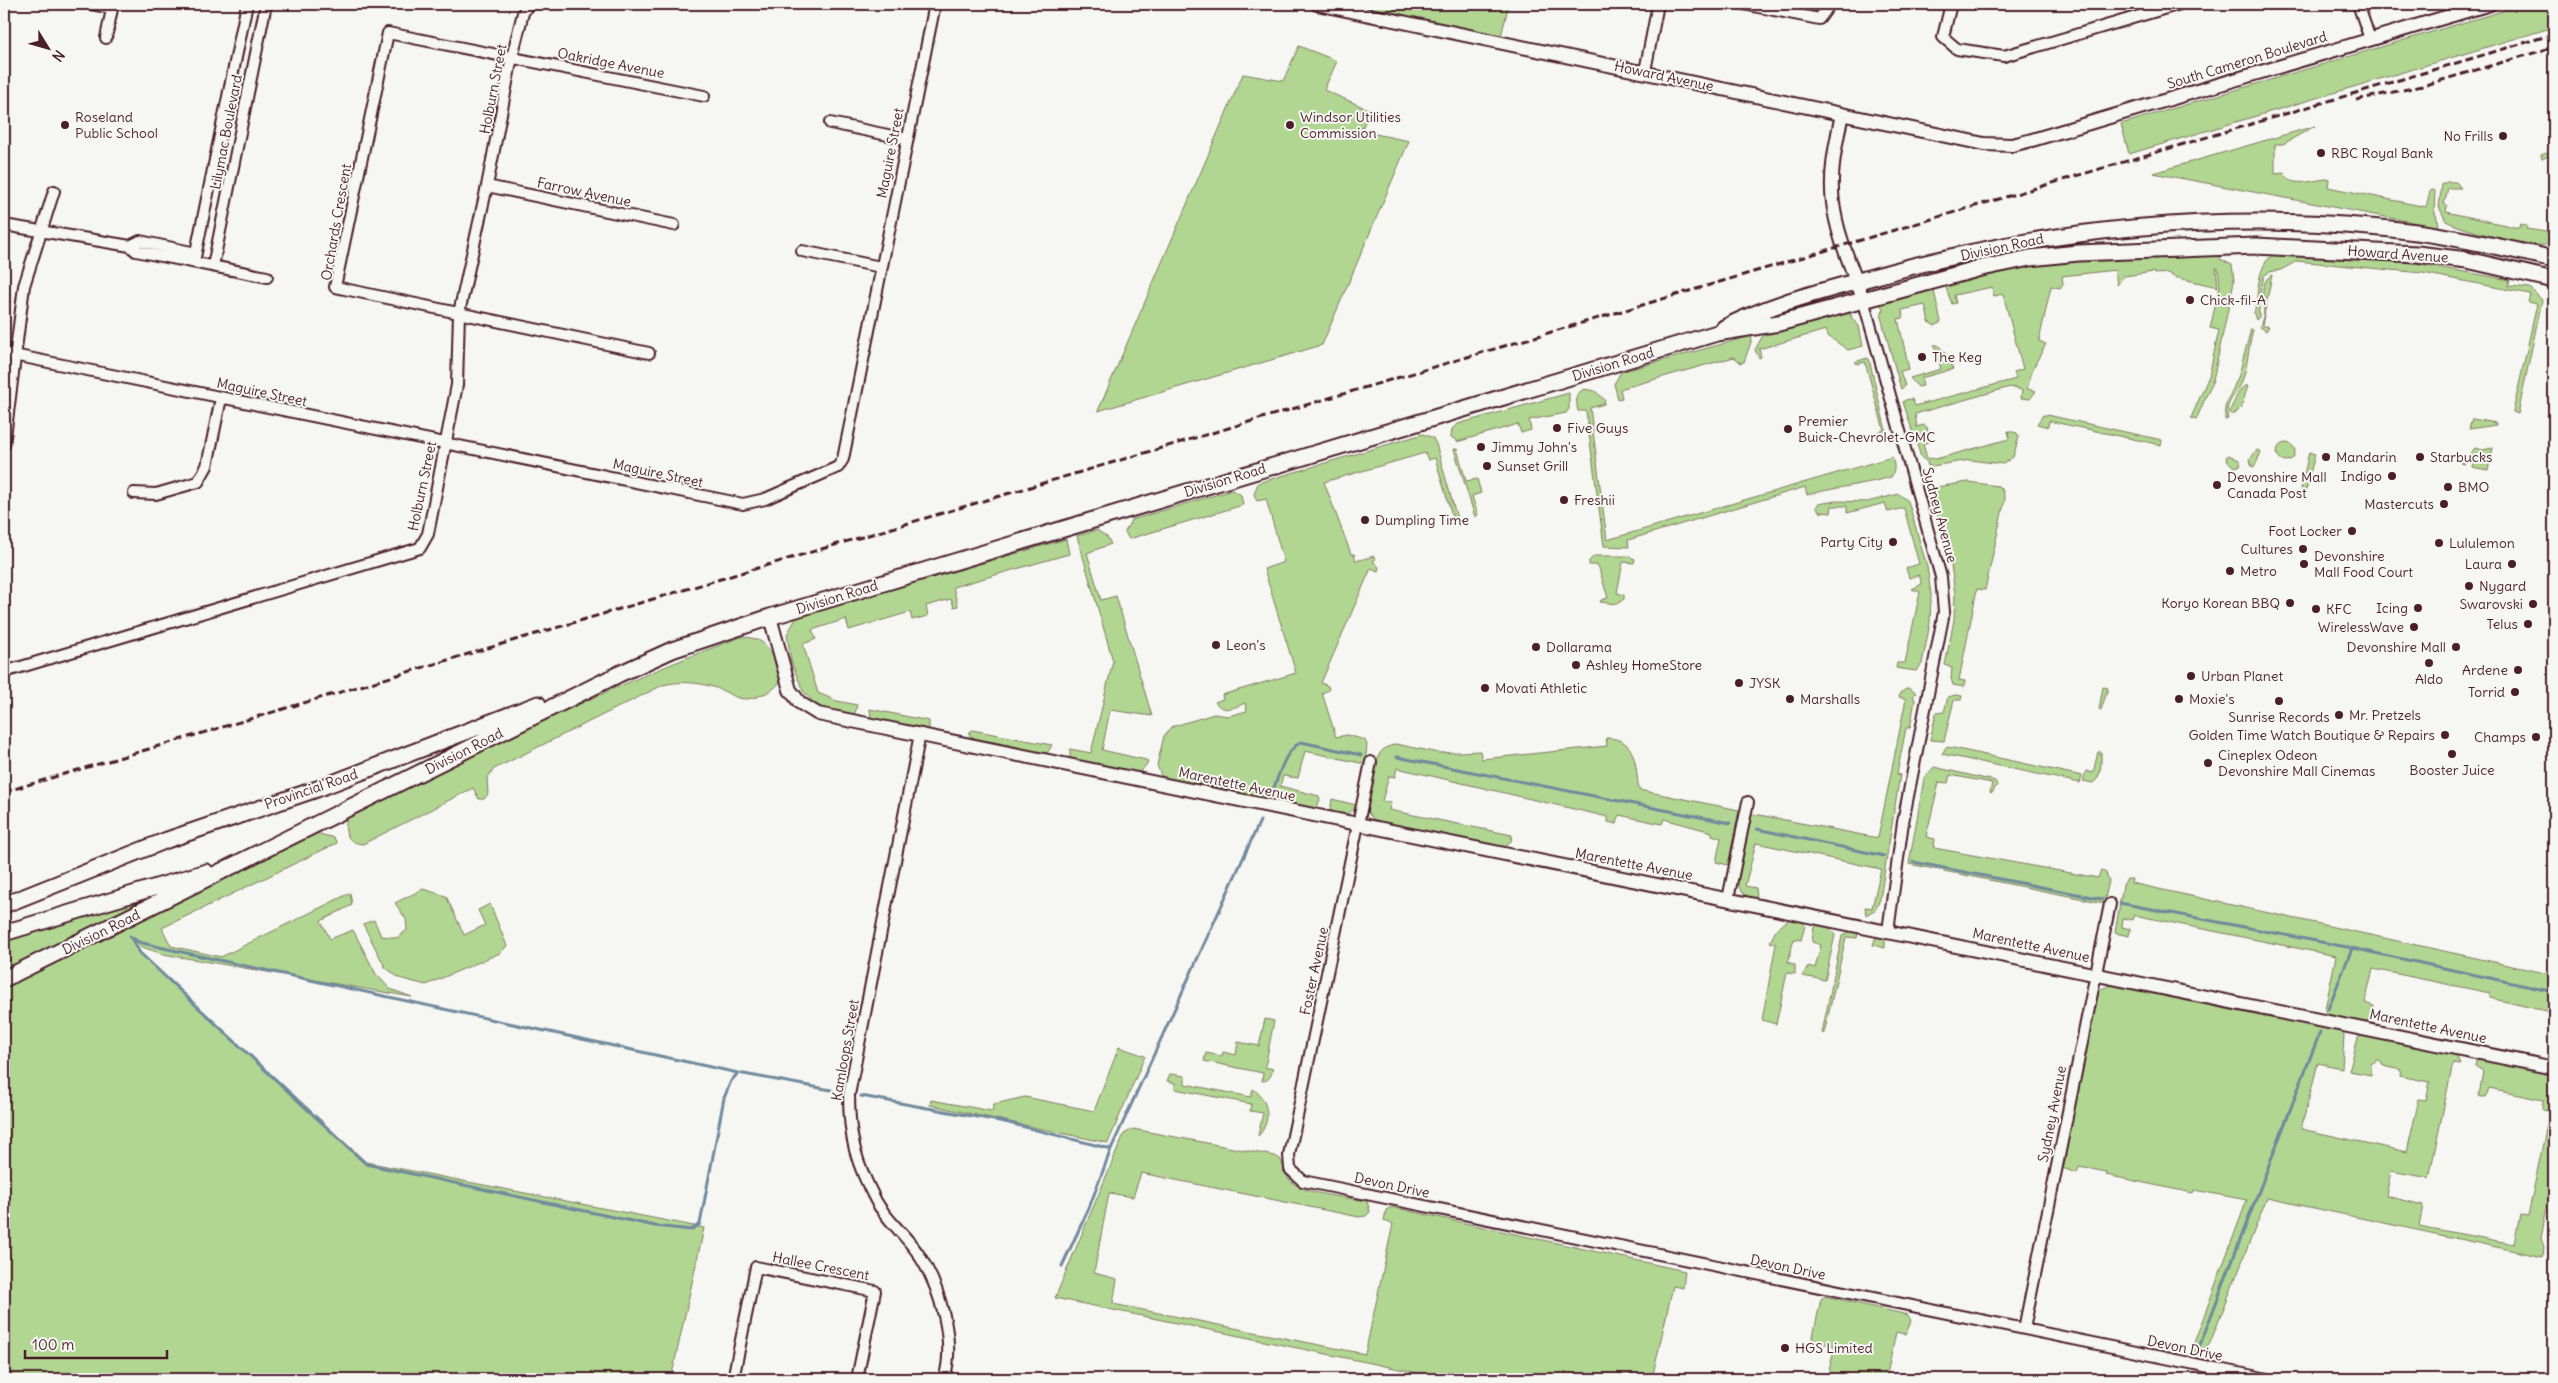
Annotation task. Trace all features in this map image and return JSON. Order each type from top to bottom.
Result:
[{"type":"main road","name":"Division Road","points":[[1717,333],[1761,311],[1937,260],[2053,236],[2146,227],[2240,223]]},
{"type":"main road","name":"Howard Avenue","points":[[2240,223],[2353,226],[2419,232],[2554,259]]},
{"type":"main road","name":"Division Road","points":[[4,979],[248,860],[619,674],[708,637],[1717,333],[1779,323],[1977,269],[2030,258],[2078,253],[2239,246]]},
{"type":"main road","name":"Howard Avenue","points":[[2239,246],[2434,255],[2554,280]]},
{"type":"main road","name":"Provincial Road","points":[[4,905],[167,840],[317,789],[619,674]]},
{"type":"main road","points":[[4,933],[248,860]]},
{"type":"street","points":[[91,4],[113,6],[106,38]]},
{"type":"street","name":"Lilymac Boulevard","points":[[195,258],[247,4]]},
{"type":"street","name":"Lilymac Boulevard","points":[[213,266],[266,4]]},
{"type":"street","name":"Holburn Street","points":[[4,672],[420,548],[428,534],[457,385],[459,313],[487,186],[512,57],[522,13],[528,4]]},
{"type":"street","name":"Maguire Street","points":[[4,353],[743,504],[765,499],[838,467],[843,459],[935,4]]},
{"type":"street","name":"Howard Avenue","points":[[1317,4],[1645,71],[1984,144],[2012,145]]},
{"type":"street","points":[[1645,71],[1658,4]]},
{"type":"street","points":[[1743,4],[1774,7],[1819,19],[1830,4]]},
{"type":"street","points":[[1951,4],[1943,37],[1957,49],[2004,56],[2180,4]]},
{"type":"street","points":[[2358,4],[2370,39]]},
{"type":"street","name":"South Cameron Boulevard","points":[[2012,145],[2490,4]]},
{"type":"street","name":"Orchards Crescent","points":[[512,57],[388,33],[335,288],[649,352]]},
{"type":"street","name":"Oakridge Avenue","points":[[512,57],[704,96]]},
{"type":"street","name":"Sydney Avenue","points":[[1842,114],[1834,163],[1832,198],[1836,219],[1863,299],[1941,577],[1944,612],[1903,822],[1888,932]]},
{"type":"street","points":[[830,123],[907,139]]},
{"type":"street","name":"Farrow Avenue","points":[[487,186],[674,225]]},
{"type":"street","points":[[4,445],[24,286],[54,190]]},
{"type":"street","points":[[4,225],[41,233],[130,246],[140,241],[195,258],[213,266],[267,277]]},
{"type":"street","points":[[802,251],[881,267]]},
{"type":"street","points":[[134,493],[156,494],[198,482],[207,466],[221,398]]},
{"type":"street","name":"Marentette Avenue","points":[[770,617],[790,690],[800,703],[818,714],[2554,1068]]},
{"type":"street","name":"Kamloops Street","points":[[920,734],[849,1095],[849,1128],[857,1161],[877,1203],[920,1255],[944,1309],[948,1368],[944,1379]]},
{"type":"street","name":"Foster Avenue","points":[[1303,1181],[1290,1169],[1289,1155],[1371,762]]},
{"type":"street","points":[[1728,899],[1748,802]]},
{"type":"street","name":"Sydney Avenue","points":[[2024,1329],[2110,904]]},
{"type":"street","name":"Devon Drive","points":[[1303,1181],[2268,1379]]},
{"type":"street","name":"Hallee Crescent","points":[[733,1379],[756,1268],[875,1291],[857,1379]]},
{"type":"green space","points":[[1343,4],[1509,4],[1501,36]]},
{"type":"green space","points":[[1783,4],[1824,4],[1816,11],[1804,12]]},
{"type":"green space","points":[[2526,4],[2554,4],[2554,27],[2129,154],[2121,124]]},
{"type":"green space","points":[[1299,46],[1337,61],[1324,90],[1370,110],[1361,131],[1409,141],[1322,345],[1098,411],[1243,74],[1283,81]]},
{"type":"green space","points":[[2315,126],[2283,144],[2275,144],[2275,174],[2284,173],[2291,181],[2297,182],[2326,179],[2329,180],[2328,187],[2426,207],[2430,191],[2433,190],[2435,191],[2434,210],[2439,224],[2438,227],[2153,173]]},
{"type":"green space","points":[[2554,151],[2554,177],[2549,156],[2542,159],[2541,155]]},
{"type":"green space","points":[[2456,182],[2461,188],[2448,188],[2444,204],[2447,205],[2446,212],[2519,228],[2520,224],[2527,226],[2526,229],[2547,232],[2551,228],[2554,212],[2554,238],[2545,245],[2526,244],[2480,233],[2446,221],[2439,207],[2442,184]]},
{"type":"green space","points":[[2275,254],[2415,263],[2510,280],[2509,286],[2530,288],[2542,300],[2518,414],[2513,412],[2537,304],[2528,302],[2530,294],[2423,273],[2297,261],[2281,270],[2269,272],[2264,276],[2259,297],[2259,317],[2256,320],[2254,314],[2261,272],[2264,264]]},
{"type":"green space","points":[[2221,256],[2220,259],[2232,265],[2234,281],[2213,380],[2196,420],[2191,418],[2209,376],[2219,330],[2210,328],[2220,286],[2218,268],[2216,268],[2218,287],[2174,277],[2168,273],[2155,274],[2154,272],[2124,276],[2117,285],[2115,270],[2062,276],[2063,284],[2060,288],[2051,286],[2039,341],[2046,344],[2033,368],[2027,389],[2036,391],[2030,399],[2021,398],[2022,390],[2010,387],[1915,414],[1917,427],[1923,425],[1927,427],[1930,441],[1923,444],[1927,458],[1936,459],[2009,439],[2008,431],[2017,433],[2019,437],[2013,457],[2003,464],[1970,460],[1932,466],[1927,465],[1928,463],[1921,457],[1903,402],[1905,400],[1912,399],[1915,406],[2016,379],[2014,372],[2023,369],[2003,294],[1994,296],[1992,287],[1954,295],[1956,303],[1952,304],[1946,288],[1949,281],[2035,262]]},
{"type":"green space","points":[[2272,275],[2262,325],[2269,327],[2266,331],[2260,327],[2264,313],[2263,287]]},
{"type":"green space","points":[[1928,287],[1934,291],[1941,322],[1935,326],[1929,322],[1925,305],[1902,310],[1903,318],[1898,319],[1909,369],[1900,371],[1905,386],[1901,389],[1881,317],[1883,308],[1881,306],[1885,300]]},
{"type":"green space","points":[[1846,313],[1852,315],[1851,317],[1859,326],[1863,346],[1848,350],[1828,336],[1826,330],[1759,349],[1761,357],[1759,358],[1755,350],[1762,337],[1773,330]]},
{"type":"green space","points":[[2251,329],[2253,330],[2243,378],[2229,404],[2228,419],[2225,420],[2225,407],[2239,375]]},
{"type":"green space","points":[[1751,336],[1752,339],[1744,362],[1741,363],[1734,357],[1620,389],[1622,398],[1618,399],[1614,384],[1621,372]]},
{"type":"green space","points":[[1934,345],[1938,345],[1949,358],[1953,369],[1921,378],[1923,386],[1918,387],[1910,378],[1941,369]]},
{"type":"green space","points":[[1869,359],[1887,435],[1877,438],[1876,433],[1884,430],[1865,362],[1857,364],[1855,362]]},
{"type":"green space","points":[[2244,386],[2248,386],[2241,407],[2233,415],[2229,412]]},
{"type":"green space","points":[[1584,389],[1595,391],[1605,400],[1604,404],[1590,408],[1607,540],[1892,457],[1894,470],[1891,477],[1807,495],[1805,487],[1628,540],[1629,547],[1604,546],[1586,411],[1578,411],[1577,405],[1579,393]]},
{"type":"green space","points":[[1569,393],[1569,409],[1566,413],[1529,420],[1531,430],[1521,433],[1518,424],[1457,442],[1456,439],[1451,438],[1452,429],[1458,424]]},
{"type":"green space","points":[[2043,415],[2162,440],[2161,445],[2049,421],[2048,427],[2037,424]]},
{"type":"green space","points":[[2472,419],[2496,423],[2496,425],[2469,429]]},
{"type":"green space","points":[[1423,434],[1433,438],[1436,444],[1458,522],[1454,522],[1435,458],[1428,460],[1425,453],[1324,482],[1351,554],[1354,554],[1356,561],[1374,556],[1376,559],[1373,561],[1379,567],[1378,571],[1371,568],[1321,683],[1328,686],[1329,690],[1322,693],[1336,737],[1347,735],[1365,740],[1367,745],[1365,764],[1305,751],[1298,778],[1283,776],[1280,786],[1319,796],[1320,800],[1315,809],[1162,778],[1157,765],[1164,736],[1171,727],[1214,714],[1228,716],[1247,711],[1245,703],[1233,708],[1222,708],[1215,702],[1223,699],[1222,695],[1296,673],[1264,569],[1284,562],[1266,499],[1257,501],[1254,494],[1258,483]]},
{"type":"green space","points":[[2282,443],[2290,443],[2295,448],[2293,459],[2282,461],[2277,456],[2277,448]]},
{"type":"green space","points":[[2475,448],[2482,450],[2493,448],[2488,470],[2472,467],[2473,462],[2467,460],[2465,464],[2461,463]]},
{"type":"green space","points":[[1454,449],[1457,449],[1466,481],[1477,479],[1481,493],[1472,496],[1478,515],[1475,517]]},
{"type":"green space","points":[[2257,450],[2261,452],[2255,466],[2252,467],[2250,459]]},
{"type":"green space","points":[[2309,452],[2315,454],[2306,490],[2301,489]]},
{"type":"green space","points":[[2229,455],[2239,460],[2241,465],[2235,467],[2228,462],[2226,457]]},
{"type":"green space","points":[[1968,482],[1998,486],[2002,489],[2005,499],[1985,590],[1977,589],[1959,680],[1965,681],[1964,687],[1953,685],[1951,679],[1952,668],[1945,665],[1954,620],[1955,594],[1951,565],[1933,498],[1937,487]]},
{"type":"green space","points":[[1232,490],[1241,495],[1243,505],[1129,539],[1125,532],[1131,520]]},
{"type":"green space","points":[[1899,494],[1908,501],[1927,567],[1931,594],[1930,623],[1922,664],[1916,671],[1896,668],[1897,663],[1905,663],[1920,592],[1912,589],[1922,584],[1919,575],[1909,578],[1906,568],[1919,564],[1904,508],[1888,512],[1885,503],[1847,513],[1847,506],[1832,506],[1831,513],[1820,512],[1816,507],[1818,504],[1836,501],[1867,502]]},
{"type":"green space","points":[[1097,530],[1107,537],[1111,544],[1087,553],[1101,600],[1116,596],[1152,716],[1110,710],[1102,750],[1146,760],[1148,763],[1139,773],[1070,760],[1070,749],[1091,753],[1113,661],[1077,536]]},
{"type":"green space","points":[[1066,539],[1069,554],[953,587],[958,606],[954,607],[951,599],[926,606],[928,616],[912,620],[910,612],[849,630],[846,619],[812,630],[816,639],[803,644],[818,693],[837,701],[857,705],[854,716],[818,707],[803,691],[791,661],[787,634],[797,617]]},
{"type":"green space","points":[[1594,556],[1628,556],[1635,559],[1634,563],[1623,562],[1617,593],[1624,595],[1624,599],[1617,604],[1600,602],[1608,598],[1598,565],[1589,565],[1589,561]]},
{"type":"green space","points":[[741,637],[759,640],[765,644],[772,656],[780,681],[766,693],[744,699],[701,684],[663,685],[494,769],[487,778],[488,794],[484,799],[479,799],[473,788],[363,844],[350,839],[346,832],[347,818],[492,745],[640,677]]},
{"type":"green space","points":[[2103,687],[2108,688],[2101,710],[2099,709]]},
{"type":"green space","points":[[1908,688],[1916,693],[1913,695],[1915,700],[1910,728],[1906,728],[1897,774],[1900,775],[1880,899],[1876,909],[1866,915],[1865,907],[1872,908],[1881,869],[1756,843],[1745,886],[1756,888],[1757,899],[1743,893],[1737,879],[1750,818],[1754,814],[1878,838],[1906,699],[1899,697],[1900,693]]},
{"type":"green space","points":[[1962,696],[1961,700],[1954,700],[1944,741],[1930,740],[1936,713],[1944,712],[1948,697]]},
{"type":"green space","points":[[870,709],[929,721],[929,731],[871,719]]},
{"type":"green space","points":[[972,730],[1052,745],[1046,755],[971,739],[969,733]]},
{"type":"green space","points":[[1606,738],[1616,739],[1629,748],[1635,763],[1639,790],[1739,810],[1728,865],[1716,862],[1721,838],[1712,835],[1712,832],[1664,819],[1662,824],[1619,815],[1617,824],[1608,822],[1608,817],[1397,768],[1395,777],[1389,776],[1382,801],[1391,803],[1389,810],[1512,835],[1511,841],[1505,848],[1375,821],[1367,812],[1376,762],[1380,753],[1385,748],[1396,744],[1439,753],[1480,751],[1482,759],[1607,746]]},
{"type":"green space","points":[[1946,747],[2082,776],[2080,783],[1942,754]]},
{"type":"green space","points":[[2098,752],[2101,752],[2101,756],[2098,777],[2093,783],[2083,781],[2086,771],[2093,773]]},
{"type":"green space","points":[[1934,767],[1995,781],[1997,785],[1992,793],[1990,792],[1992,783],[1950,775],[1948,783],[1939,782],[1926,837],[1935,839],[1934,848],[2098,878],[2101,870],[2106,873],[2109,881],[2104,903],[1909,864],[1924,779]]},
{"type":"green space","points":[[1332,799],[1356,805],[1348,813],[1330,812]]},
{"type":"green space","points":[[316,833],[334,838],[337,843],[162,928],[171,946],[221,957],[350,893],[352,905],[321,921],[330,939],[353,930],[376,974],[390,989],[412,997],[163,954],[136,945],[140,953],[366,1162],[704,1228],[671,1379],[4,1379],[4,983]]},
{"type":"green space","points":[[222,870],[4,974],[4,937]]},
{"type":"green space","points":[[2127,879],[2132,879],[2131,883],[2554,975],[2554,1013],[2490,998],[2490,993],[2373,969],[2365,1003],[2374,1006],[2370,1020],[2365,1023],[2328,1016],[2325,1009],[2336,956],[2134,915],[2132,920],[2123,918],[2122,927],[2130,929],[2129,936],[2115,933],[2123,885]]},
{"type":"green space","points":[[423,889],[446,896],[464,935],[485,925],[478,910],[490,904],[507,946],[500,953],[426,985],[399,978],[385,967],[363,924],[374,920],[381,936],[397,938],[407,930],[406,919],[395,903]]},
{"type":"green space","points":[[1793,917],[1800,918],[1805,926],[1801,940],[1794,939],[1788,962],[1795,965],[1795,974],[1787,973],[1776,1024],[1762,1020],[1776,944],[1770,942],[1777,928]]},
{"type":"green space","points":[[1826,923],[1835,935],[1825,980],[1802,976],[1809,966],[1815,968],[1821,945],[1812,942],[1814,927]]},
{"type":"green space","points":[[1854,929],[1858,933],[1857,938],[1846,937],[1824,1034],[1822,1033],[1842,936]]},
{"type":"green space","points":[[1877,934],[1885,936],[1885,948],[1873,945]]},
{"type":"green space","points":[[2117,983],[2341,1029],[2344,1035],[2342,1068],[2318,1063],[2301,1129],[2407,1152],[2419,1099],[2426,1100],[2430,1082],[2400,1076],[2401,1070],[2384,1066],[2379,1059],[2371,1064],[2371,1075],[2349,1071],[2358,1038],[2364,1034],[2455,1052],[2460,1064],[2453,1063],[2429,1178],[2391,1171],[2386,1196],[2423,1205],[2419,1226],[2514,1244],[2520,1215],[2528,1216],[2550,1110],[2542,1109],[2543,1100],[2489,1089],[2486,1098],[2479,1096],[2483,1071],[2475,1066],[2476,1061],[2487,1059],[2554,1072],[2554,1175],[2541,1237],[2544,1246],[2543,1257],[2267,1198],[2210,1343],[2203,1353],[2193,1351],[2195,1340],[2247,1200],[2194,1190],[2193,1193],[2106,1175],[2107,1172],[2079,1167],[2077,1173],[2062,1168],[2097,997],[2101,989]]},
{"type":"green space","points":[[1265,1019],[1274,1021],[1265,1067],[1273,1069],[1268,1079],[1262,1081],[1263,1073],[1204,1061],[1206,1053],[1222,1056],[1223,1052],[1236,1055],[1238,1042],[1259,1046]]},
{"type":"green space","points":[[1119,1047],[1145,1056],[1108,1143],[930,1105],[931,1100],[992,1111],[994,1104],[1025,1097],[1094,1111]]},
{"type":"green space","points":[[1170,1074],[1185,1076],[1185,1084],[1251,1097],[1253,1089],[1262,1099],[1267,1111],[1267,1118],[1262,1130],[1258,1136],[1263,1113],[1250,1111],[1251,1104],[1175,1089],[1175,1083],[1167,1081]]},
{"type":"green space","points":[[1133,1129],[1275,1156],[1280,1159],[1290,1181],[1299,1187],[1328,1195],[1367,1201],[1370,1212],[1366,1216],[1359,1217],[1141,1173],[1133,1197],[1109,1193],[1094,1273],[1117,1279],[1113,1304],[1365,1354],[1393,1224],[1384,1221],[1386,1210],[1391,1207],[1685,1271],[1683,1288],[1673,1286],[1653,1374],[1617,1375],[1616,1379],[1448,1379],[1055,1298],[1124,1134]]},
{"type":"green space","points":[[1825,1296],[1908,1315],[1911,1321],[1905,1334],[1896,1332],[1886,1379],[1827,1379],[1835,1346],[1812,1341],[1821,1299]]},
{"type":"waterway","points":[[1271,795],[1286,758],[1295,746],[1301,742],[1361,755]]},
{"type":"waterway","points":[[1397,757],[1730,823]]},
{"type":"waterway","points":[[1062,1266],[1089,1208],[1111,1149],[1260,821]]},
{"type":"waterway","points":[[1757,829],[1884,856]]},
{"type":"waterway","points":[[1913,862],[2102,899]]},
{"type":"waterway","points":[[2120,903],[2352,948],[2554,992]]},
{"type":"waterway","points":[[130,936],[140,953],[366,1164],[655,1226],[691,1230],[700,1224],[724,1098],[731,1081],[738,1073],[831,1090]]},
{"type":"waterway","points":[[133,938],[138,942],[168,949],[738,1073]]},
{"type":"waterway","points":[[2328,1009],[2352,948]]},
{"type":"waterway","points":[[2198,1350],[2320,1032]]},
{"type":"waterway","points":[[861,1096],[1005,1122],[1111,1149]]},
{"type":"railway","points":[[4,792],[2554,34]]},
{"type":"railway","points":[[2356,100],[2422,86],[2554,47]]},
{"type":"place","name":"Roseland Public School","points":[[65,125]]},
{"type":"place","name":"Windsor Utilities Commission","points":[[1290,125]]},
{"type":"place","name":"No Frills","points":[[2503,136]]},
{"type":"place","name":"RBC Royal Bank","points":[[2321,153]]},
{"type":"place","name":"Chick-fil-A","points":[[2190,300]]},
{"type":"place","name":"The Keg","points":[[1922,357]]},
{"type":"place","name":"Five Guys","points":[[1557,428]]},
{"type":"place","name":"Premier Buick-Chevrolet-GMC","points":[[1788,429]]},
{"type":"place","name":"Jimmy John's","points":[[1481,447]]},
{"type":"place","name":"Mandarin","points":[[2326,457]]},
{"type":"place","name":"Starbucks","points":[[2420,457]]},
{"type":"place","name":"Sunset Grill","points":[[1487,466]]},
{"type":"place","name":"Indigo","points":[[2392,476]]},
{"type":"place","name":"Devonshire Mall Canada Post","points":[[2217,485]]},
{"type":"place","name":"BMO","points":[[2448,487]]},
{"type":"place","name":"Freshii","points":[[1564,500]]},
{"type":"place","name":"Mastercuts","points":[[2444,504]]},
{"type":"place","name":"Dumpling Time","points":[[1365,520]]},
{"type":"place","name":"Foot Locker","points":[[2352,531]]},
{"type":"place","name":"Party City","points":[[1893,542]]},
{"type":"place","name":"Lululemon","points":[[2439,543]]},
{"type":"place","name":"Cultures","points":[[2303,549]]},
{"type":"place","name":"Devonshire Mall Food Court","points":[[2304,564]]},
{"type":"place","name":"Laura","points":[[2512,564]]},
{"type":"place","name":"Metro","points":[[2230,571]]},
{"type":"place","name":"Nygard","points":[[2469,586]]},
{"type":"place","name":"Koryo Korean BBQ","points":[[2290,603]]},
{"type":"place","name":"Swarovski","points":[[2533,604]]},
{"type":"place","name":"Icing","points":[[2418,608]]},
{"type":"place","name":"KFC","points":[[2316,609]]},
{"type":"place","name":"Telus","points":[[2528,624]]},
{"type":"place","name":"WirelessWave","points":[[2414,627]]},
{"type":"place","name":"Leon's","points":[[1216,645]]},
{"type":"place","name":"Dollarama","points":[[1536,647]]},
{"type":"place","name":"Devonshire Mall","points":[[2456,647]]},
{"type":"place","name":"Aldo","points":[[2429,663]]},
{"type":"place","name":"Ashley HomeStore","points":[[1576,665]]},
{"type":"place","name":"Ardene","points":[[2518,670]]},
{"type":"place","name":"Urban Planet","points":[[2191,676]]},
{"type":"place","name":"JYSK","points":[[1739,683]]},
{"type":"place","name":"Movati Athletic","points":[[1485,688]]},
{"type":"place","name":"Torrid","points":[[2515,692]]},
{"type":"place","name":"Marshalls","points":[[1790,699]]},
{"type":"place","name":"Moxie's","points":[[2179,699]]},
{"type":"place","name":"Sunrise Records","points":[[2279,701]]},
{"type":"place","name":"Mr. Pretzels","points":[[2339,715]]},
{"type":"place","name":"Golden Time Watch Boutique & Repairs","points":[[2445,735]]},
{"type":"place","name":"Champs","points":[[2536,737]]},
{"type":"place","name":"Booster Juice","points":[[2452,754]]},
{"type":"place","name":"Cineplex Odeon Devonshire Mall Cinemas","points":[[2208,763]]},
{"type":"place","name":"HGS Limited","points":[[1785,1348]]}]
